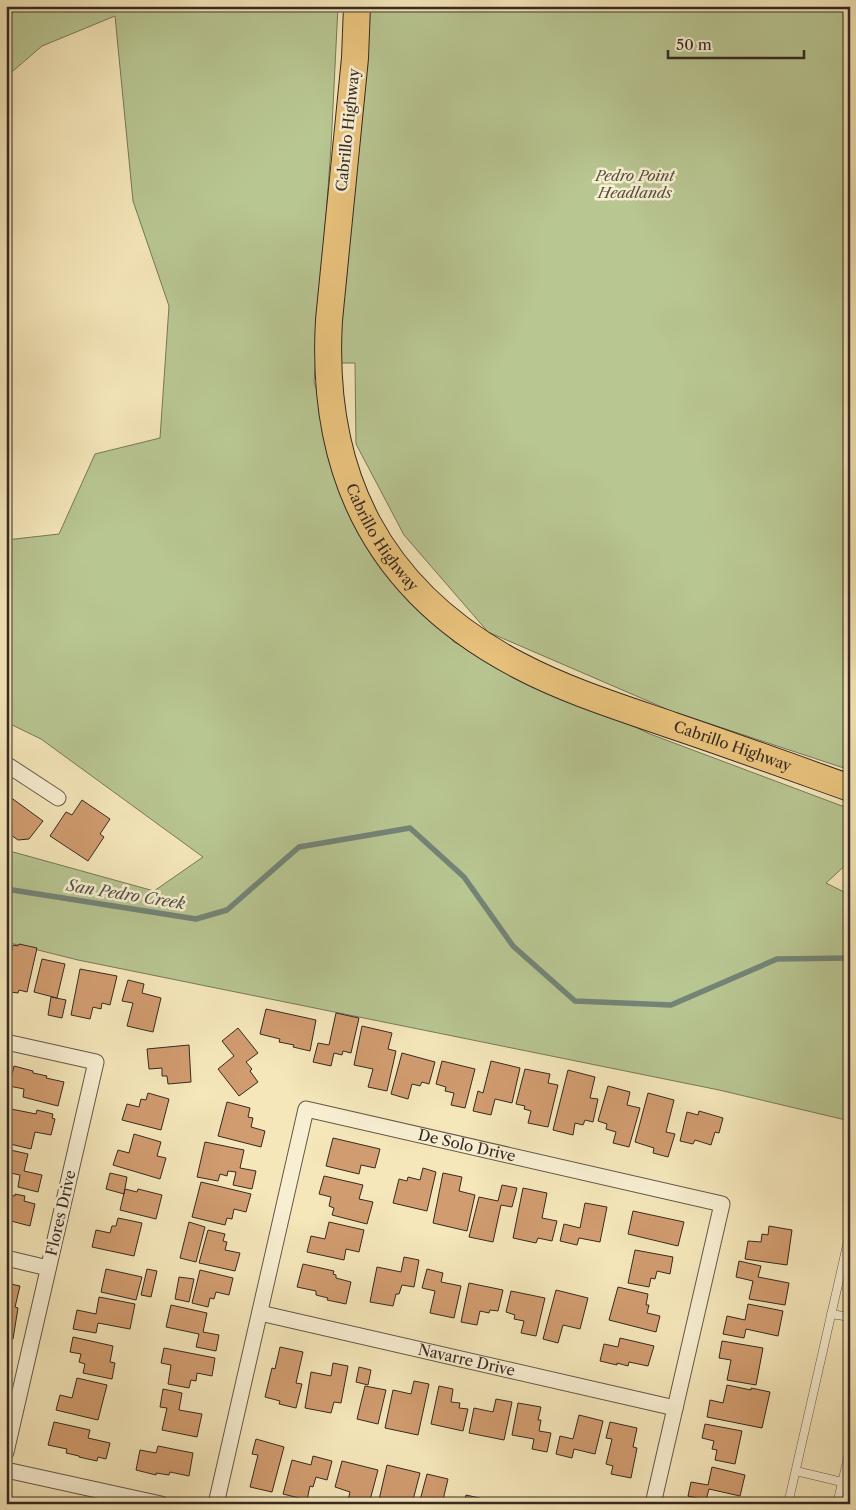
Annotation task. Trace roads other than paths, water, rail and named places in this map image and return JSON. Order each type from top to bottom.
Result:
[{"type":"highway","name":"Cabrillo Highway","points":[[357,6],[354,66],[327,353],[333,419],[343,464],[359,505],[378,541],[404,577],[436,608],[487,647],[521,666],[546,678],[618,706],[850,788]]},
{"type":"street","points":[[6,764],[58,798]]},
{"type":"street","name":"Flores Drive","points":[[6,1042],[96,1062],[6,1452]]},
{"type":"street","name":"De Solo Drive","points":[[216,1504],[306,1109],[722,1204],[653,1504]]},
{"type":"street","points":[[6,1258],[48,1268]]},
{"type":"street","name":"Navarre Drive","points":[[260,1313],[675,1408]]},
{"type":"street","points":[[6,1470],[160,1504]]},
{"type":"lane","points":[[788,1504],[850,1232]]},
{"type":"lane","points":[[831,1314],[850,1317]]},
{"type":"lane","points":[[837,1504],[850,1449]]},
{"type":"lane","points":[[796,1471],[842,1482]]},
{"type":"waterway","name":"San Pedro Creek","points":[[6,889],[196,919],[227,910],[299,847],[410,828],[464,877],[513,946],[575,1001],[671,1005],[777,959],[850,958]]},
{"type":"park label","name":"Pedro Point Headlands","points":[[635,184]]}]
